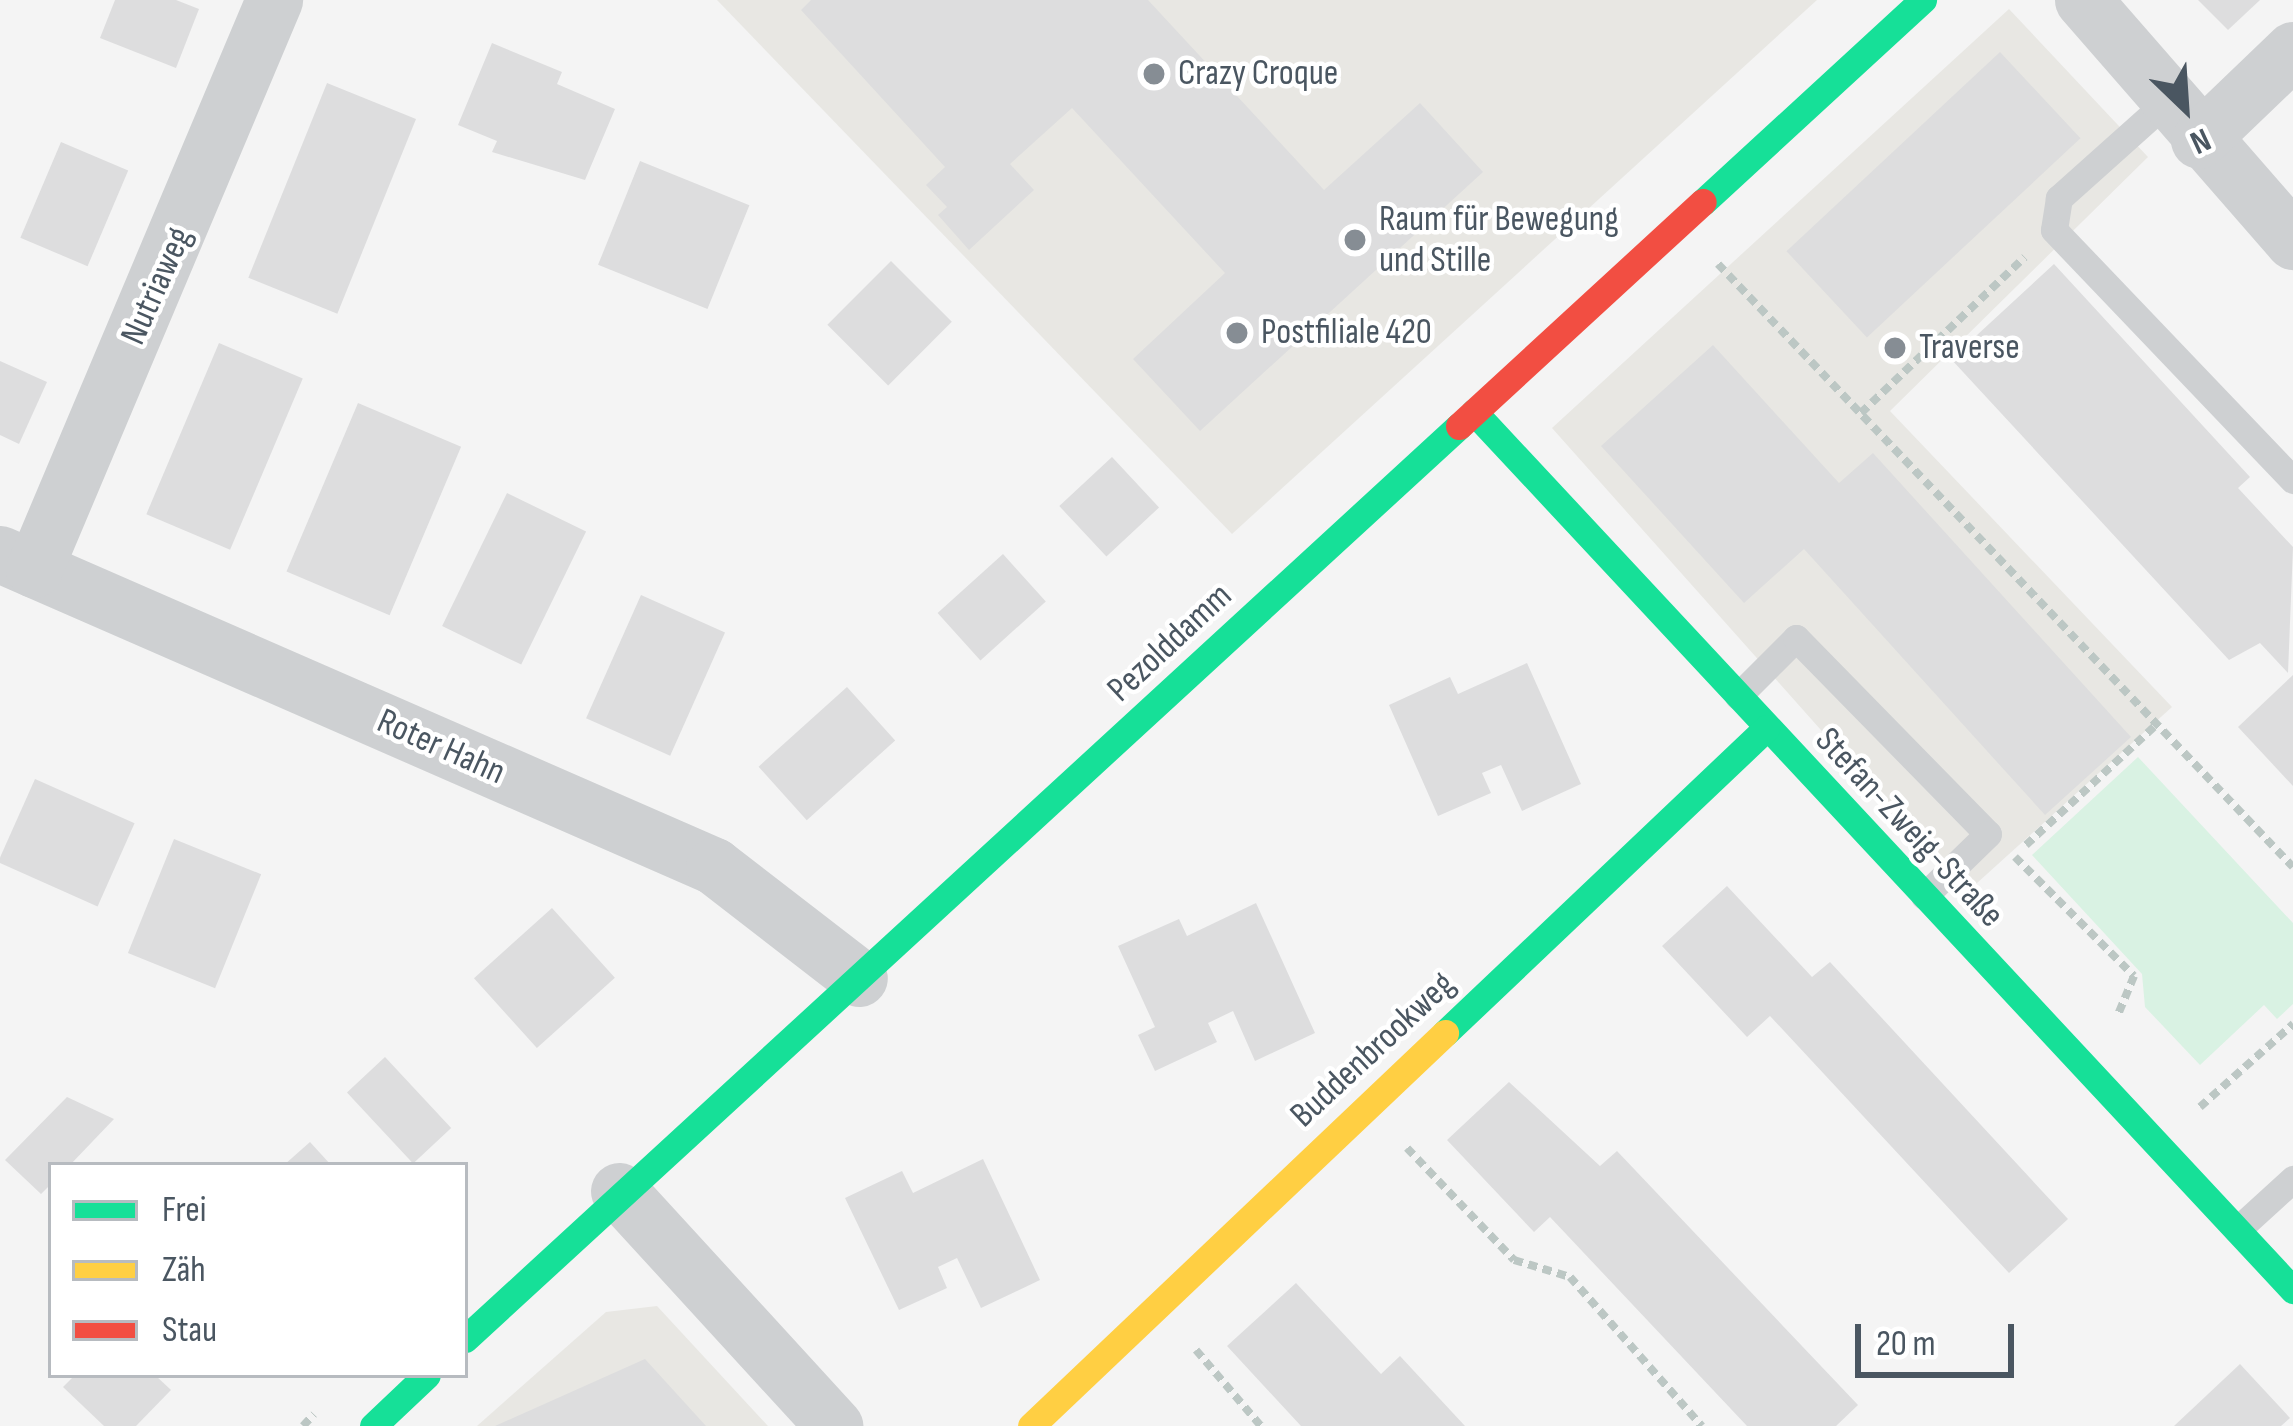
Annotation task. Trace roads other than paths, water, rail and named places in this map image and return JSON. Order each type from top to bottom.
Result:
[{"type":"street","name":"Nutriaweg","points":[[17,562],[274,0]]},
{"type":"street","name":"Pezolddamm","points":[[468,1336],[1923,0]]},
{"type":"street","points":[[2083,0],[2293,242]]},
{"type":"street","points":[[2185,119],[2293,50]]},
{"type":"street","name":"Stefan-Zweig-Straße","points":[[1474,412],[2293,1290]]},
{"type":"street","name":"Roter Hahn","points":[[17,562],[714,866],[859,978]]},
{"type":"street","name":"Buddenbrookweg","points":[[1031,1426],[1766,728]]},
{"type":"street","points":[[620,1192],[834,1426]]},
{"type":"street","points":[[387,1421],[424,1378]]},
{"type":"lane","points":[[2185,119],[2059,198],[2054,230],[2293,480]]},
{"type":"lane","points":[[1737,697],[1796,638],[1988,834],[1924,896]]},
{"type":"lane","points":[[2236,1230],[2293,1180]]},
{"type":"place","name":"Crazy Croque","points":[[1154,74]]},
{"type":"place","name":"Raum für Bewegung und Stille","points":[[1355,240]]},
{"type":"place","name":"Postfiliale 420","points":[[1237,333]]},
{"type":"place","name":"Traverse","points":[[1895,348]]}]
